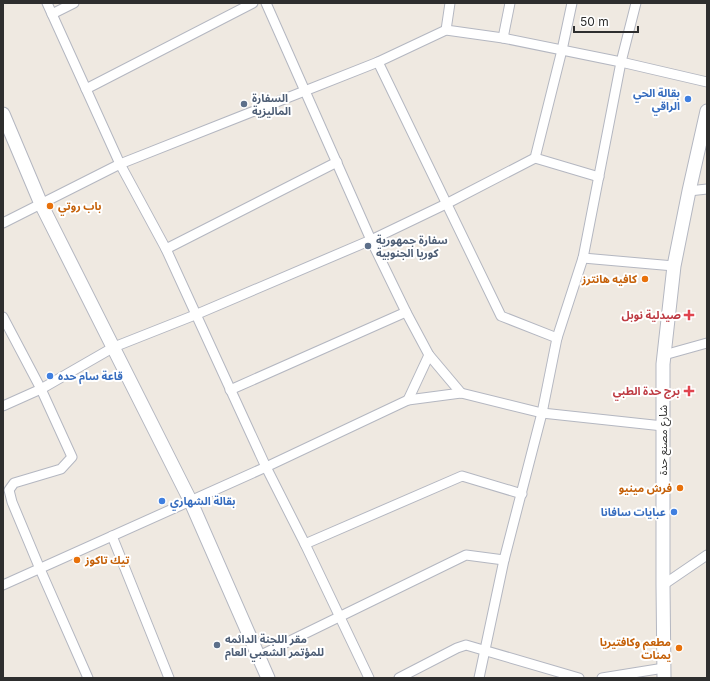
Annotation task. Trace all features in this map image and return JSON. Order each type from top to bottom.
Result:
[{"type":"street","points":[[47,3],[120,164],[166,249],[266,467],[305,544],[339,618],[369,678]]},
{"type":"street","points":[[52,14],[74,3]]},
{"type":"street","points":[[86,89],[253,3]]},
{"type":"street","points":[[266,3],[371,240],[406,312],[429,355],[461,393]]},
{"type":"street","points":[[446,30],[450,3]]},
{"type":"street","points":[[503,38],[510,3]]},
{"type":"street","points":[[535,158],[572,3]]},
{"type":"street","points":[[480,678],[504,560],[542,414],[557,338],[583,258],[621,62],[636,3]]},
{"type":"street","points":[[3,223],[120,164],[378,62],[446,30],[503,38],[621,62],[707,82]]},
{"type":"street","points":[[378,62],[501,316],[557,338]]},
{"type":"street","name":"شارع مصنع حدة","points":[[664,673],[664,355],[674,266],[707,111]]},
{"type":"street","points":[[3,114],[41,204],[190,500],[268,678]]},
{"type":"street","points":[[3,406],[41,389],[114,347],[195,315],[371,240],[446,204],[535,158],[599,177]]},
{"type":"street","points":[[166,249],[337,162]]},
{"type":"street","points":[[689,191],[707,190]]},
{"type":"street","points":[[583,258],[674,266]]},
{"type":"street","points":[[230,390],[406,312]]},
{"type":"street","points":[[3,318],[41,389],[72,456],[61,469],[14,483],[9,490],[12,502],[40,569],[88,678]]},
{"type":"street","points":[[664,355],[707,343]]},
{"type":"street","points":[[408,400],[429,355]]},
{"type":"street","points":[[3,585],[266,467],[408,400],[461,393],[542,414],[663,426]]},
{"type":"street","points":[[305,544],[462,476],[522,494]]},
{"type":"street","points":[[112,536],[169,678]]},
{"type":"street","points":[[259,656],[466,555],[504,560]]},
{"type":"street","points":[[663,585],[707,555]]},
{"type":"street","points":[[399,678],[457,648],[466,645],[580,678]]},
{"type":"street","points":[[602,678],[664,673]]},
{"type":"place","name":"بقالة الحي الراقي","points":[[688,99]]},
{"type":"place","name":"السفارة الماليزية","points":[[244,104]]},
{"type":"place","name":"باب روتي","points":[[50,206]]},
{"type":"place","name":"سفارة جمهورية كوريا الجنوبية","points":[[368,246]]},
{"type":"place","name":"كافيه هانترز","points":[[645,279]]},
{"type":"place","name":"صيدلية نوبل","points":[[689,315]]},
{"type":"place","name":"قاعة سام حده","points":[[50,376]]},
{"type":"place","name":"برج حدة الطبي","points":[[689,391]]},
{"type":"place","name":"فرش مينيو","points":[[680,488]]},
{"type":"place","name":"بقالة الشهاري","points":[[162,501]]},
{"type":"place","name":"عبايات سافانا","points":[[674,512]]},
{"type":"place","name":"تيك تاكوز","points":[[77,560]]},
{"type":"place","name":"مقر اللجنة الدائمه للمؤتمر الشعبي العام","points":[[217,645]]},
{"type":"place","name":"مطعم وكافتيريا يمنات","points":[[679,648]]}]
